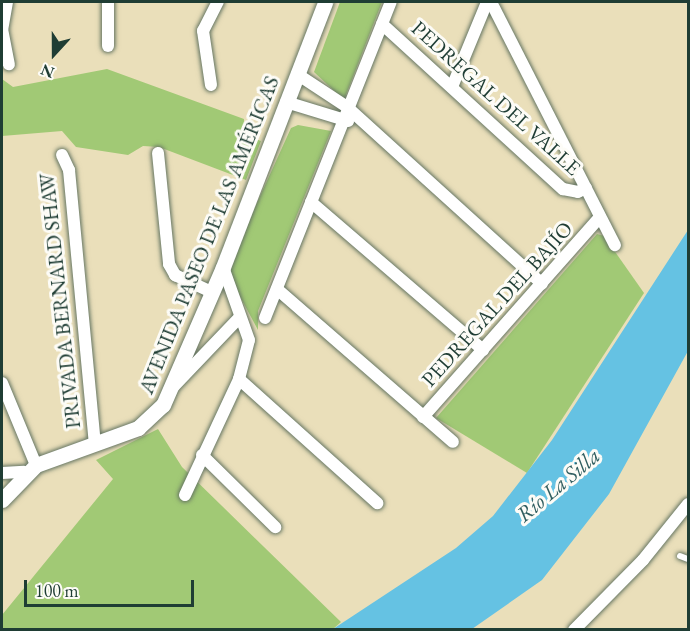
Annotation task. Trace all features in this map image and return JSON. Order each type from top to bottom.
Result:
[{"type":"street","points":[[7,2],[2,29],[9,64]]},
{"type":"street","points":[[108,2],[108,46]]},
{"type":"street","points":[[211,85],[203,31],[218,2]]},
{"type":"street","name":"AVENIDA PASEO DE LAS AMÉRICAS","points":[[30,469],[151,420],[173,387],[223,267],[325,2]]},
{"type":"street","points":[[265,318],[390,2]]},
{"type":"street","points":[[452,87],[489,2]]},
{"type":"street","points":[[489,2],[615,245]]},
{"type":"street","name":"PEDREGAL DEL VALLE","points":[[382,24],[563,189],[578,192],[586,188]]},
{"type":"street","points":[[297,74],[347,107],[358,123],[542,284]]},
{"type":"street","points":[[286,102],[358,123]]},
{"type":"street","points":[[158,153],[169,264],[175,275],[211,292]]},
{"type":"street","name":"PRIVADA BERNARD SHAW","points":[[62,155],[69,170],[95,444]]},
{"type":"street","points":[[311,202],[483,350]]},
{"type":"street","name":"PEDREGAL DEL BAJÍO","points":[[423,417],[600,217]]},
{"type":"street","points":[[185,495],[239,379],[249,340],[223,267]]},
{"type":"street","points":[[277,289],[453,442]]},
{"type":"street","points":[[173,387],[240,317]]},
{"type":"street","points":[[239,379],[377,503]]},
{"type":"street","points":[[2,383],[30,469]]},
{"type":"street","points":[[202,455],[275,527]]},
{"type":"street","points":[[2,473],[30,469]]},
{"type":"street","points":[[2,500],[30,469]]},
{"type":"street","points":[[574,630],[643,561],[688,504]]},
{"type":"lane","points":[[680,556],[688,559]]},
{"type":"green space","points":[[340,2],[382,2],[344,100],[314,72]]},
{"type":"green space","points":[[107,69],[244,119],[244,135],[261,141],[246,180],[159,147],[143,146],[128,155],[76,147],[62,131],[2,136],[2,79],[13,87]]},
{"type":"green space","points":[[298,125],[331,131],[258,311],[258,330],[229,276],[242,236],[291,128]]},
{"type":"green space","points":[[597,234],[604,236],[644,293],[527,473],[436,418]]},
{"type":"green space","points":[[158,429],[182,467],[341,622],[332,630],[2,630],[2,615],[113,479],[96,460]]},
{"type":"water","name":"Río La Silla","points":[[688,230],[688,351],[609,494],[542,580],[472,629],[333,629],[456,548],[493,516],[552,440]]}]
